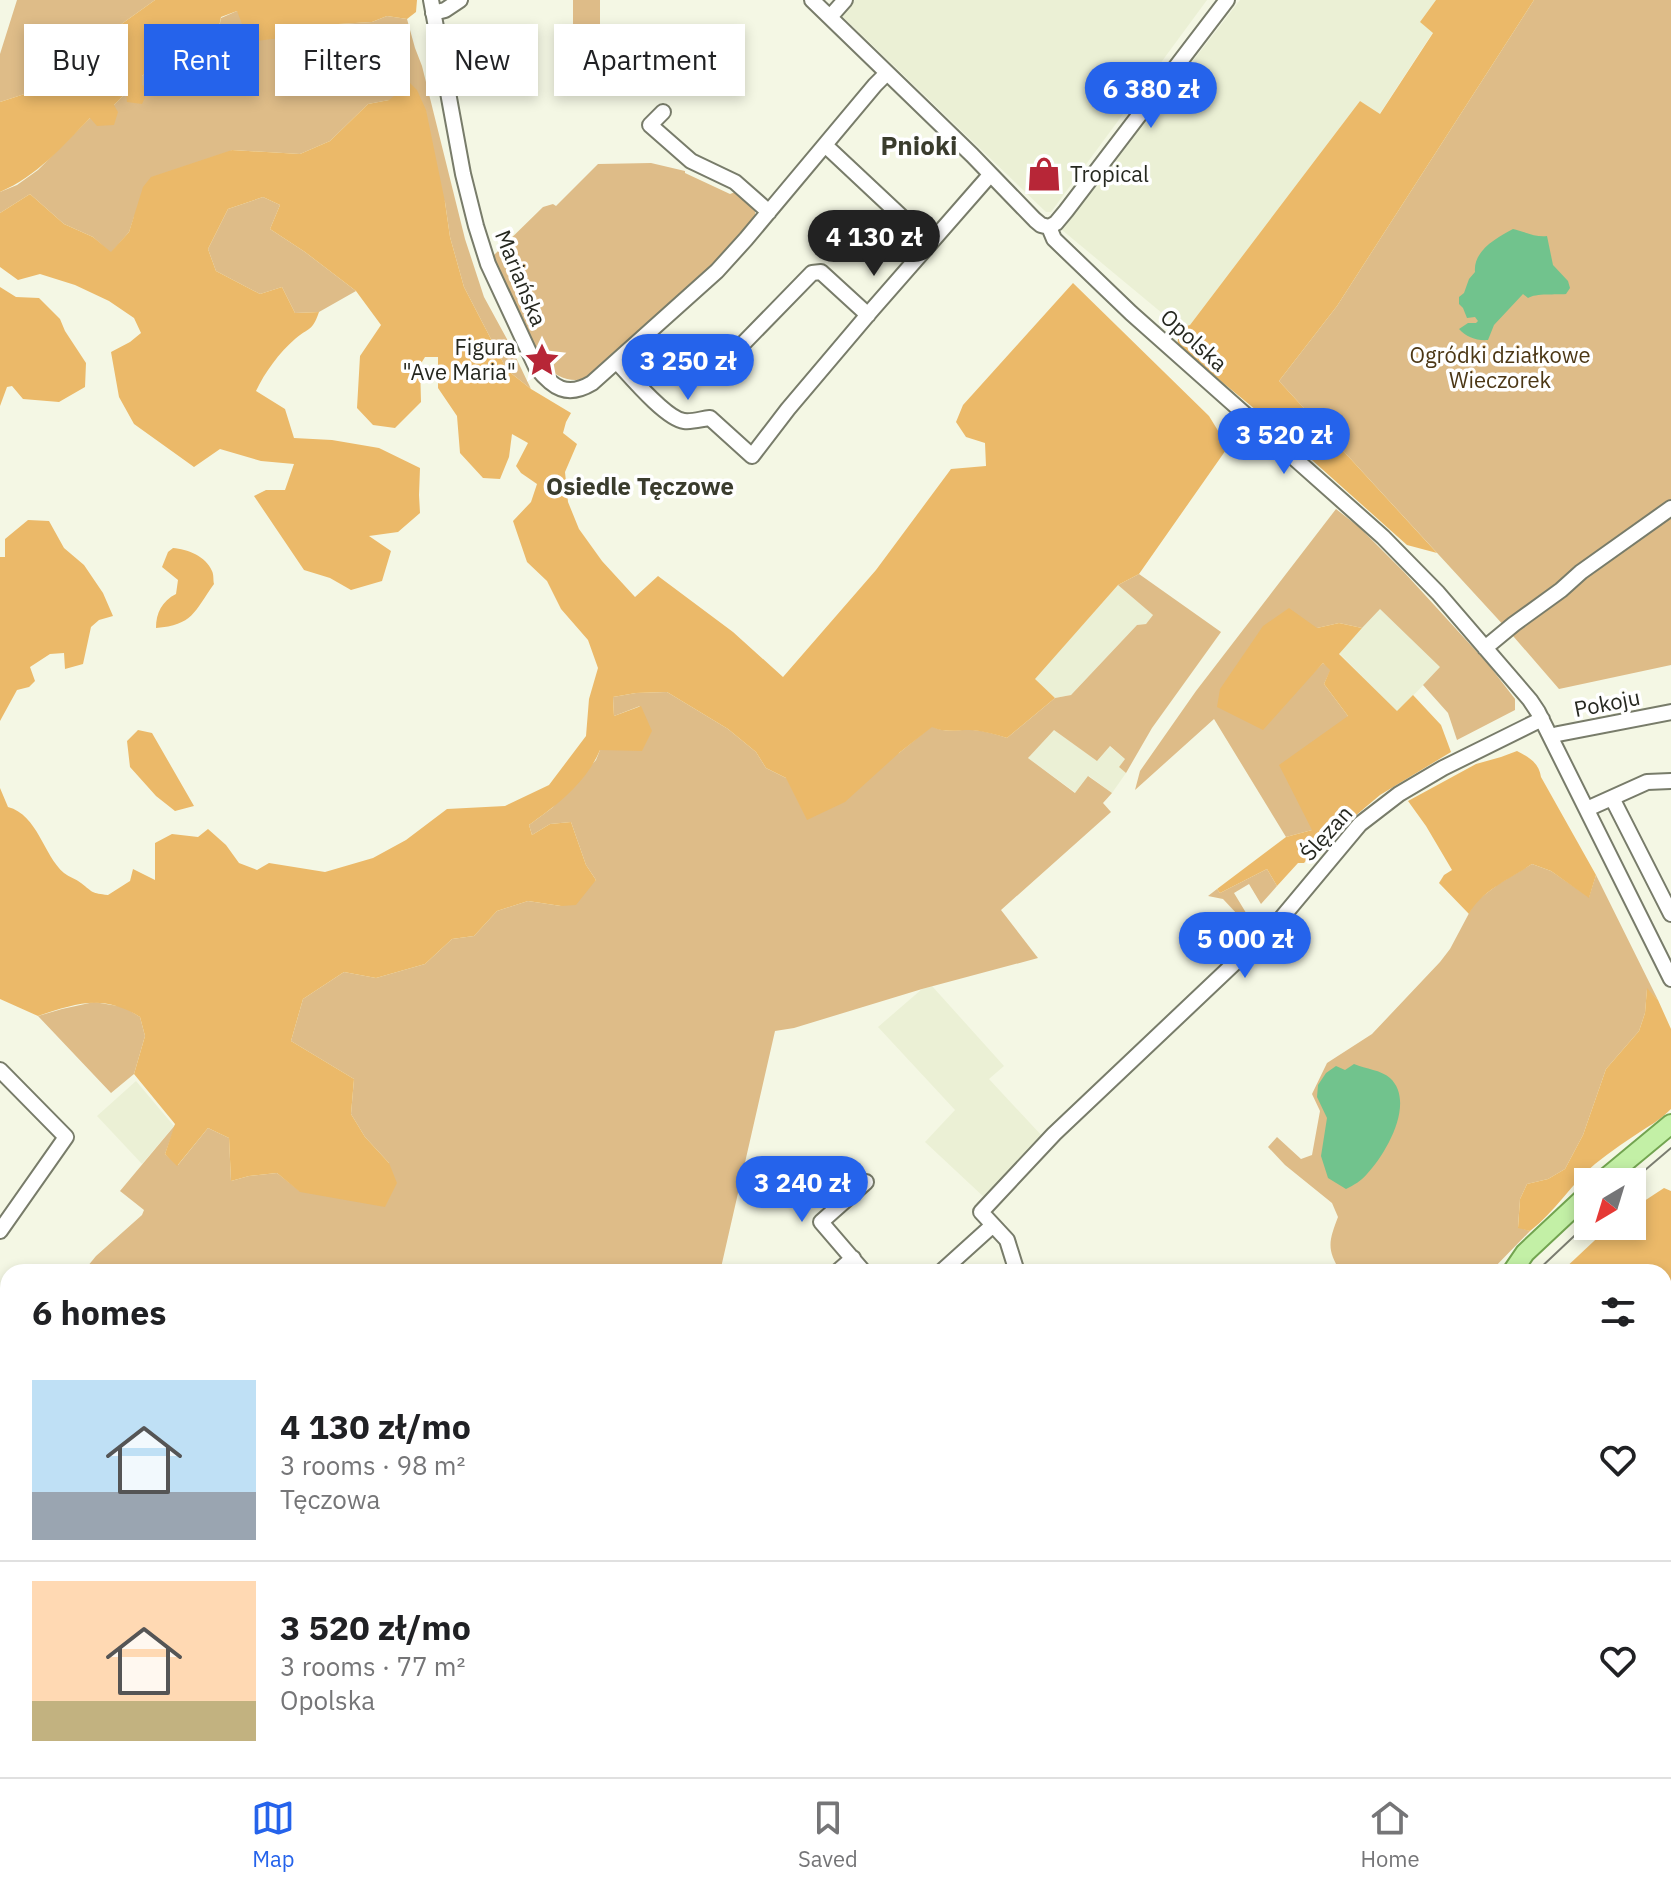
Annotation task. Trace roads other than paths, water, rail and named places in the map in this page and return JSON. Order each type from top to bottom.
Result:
[{"type":"main road","points":[[1618,1168],[1671,1124]]},
{"type":"main road","points":[[1633,1168],[1671,1137]]},
{"type":"main road","points":[[1519,1264],[1525,1253],[1574,1207]]},
{"type":"main road","points":[[1527,1264],[1574,1221]]},
{"type":"street","points":[[432,7],[445,10],[460,0]]},
{"type":"street","name":"Opolska","points":[[812,0],[1035,220],[1049,227],[1054,239],[1131,313],[1383,537],[1438,593],[1530,700],[1542,719]]},
{"type":"street","points":[[830,17],[845,0]]},
{"type":"street","points":[[1049,227],[1066,211],[1227,0]]},
{"type":"street","name":"Mariańska","points":[[432,7],[463,174],[488,264],[536,367],[557,387],[571,392],[592,383],[717,271],[887,73]]},
{"type":"street","points":[[663,112],[650,125],[691,161],[735,182],[769,212]]},
{"type":"street","points":[[825,145],[920,234]]},
{"type":"street","points":[[617,362],[676,419],[693,421],[710,418],[752,456],[788,409],[990,175]]},
{"type":"street","points":[[733,354],[812,273],[821,272],[868,315]]},
{"type":"street","points":[[1485,648],[1581,572],[1671,508]]},
{"type":"street","name":"Pokoju","points":[[1551,737],[1671,712]]},
{"type":"street","points":[[1542,719],[1671,979]]},
{"type":"street","name":"Ślęzan","points":[[993,1225],[981,1212],[988,1204],[1063,1125],[1279,921],[1360,824],[1399,794],[1451,763],[1542,719]]},
{"type":"street","points":[[1587,809],[1647,782],[1671,781]]},
{"type":"street","points":[[1612,798],[1671,914]]},
{"type":"street","points":[[0,1070],[66,1137],[0,1231]]},
{"type":"street","points":[[858,1264],[821,1222],[866,1182]]},
{"type":"street","points":[[950,1264],[993,1225],[1007,1240],[1014,1264]]},
{"type":"street","points":[[846,1264],[853,1258]]},
{"type":"tram line","points":[[1646,1169],[1671,1148]]},
{"type":"tram line","points":[[1544,1264],[1574,1236]]},
{"type":"place","name":"Tropical","points":[[1044,174]]},
{"type":"place","name":"Figura \"Ave Maria\"","points":[[542,360]]},
{"type":"district","name":"Pnioki","points":[[919,146]]},
{"type":"district","name":"Osiedle Tęczowe","points":[[640,487]]},
{"type":"park label","name":"Ogródki działkowe Wieczorek","points":[[1500,368]]}]
